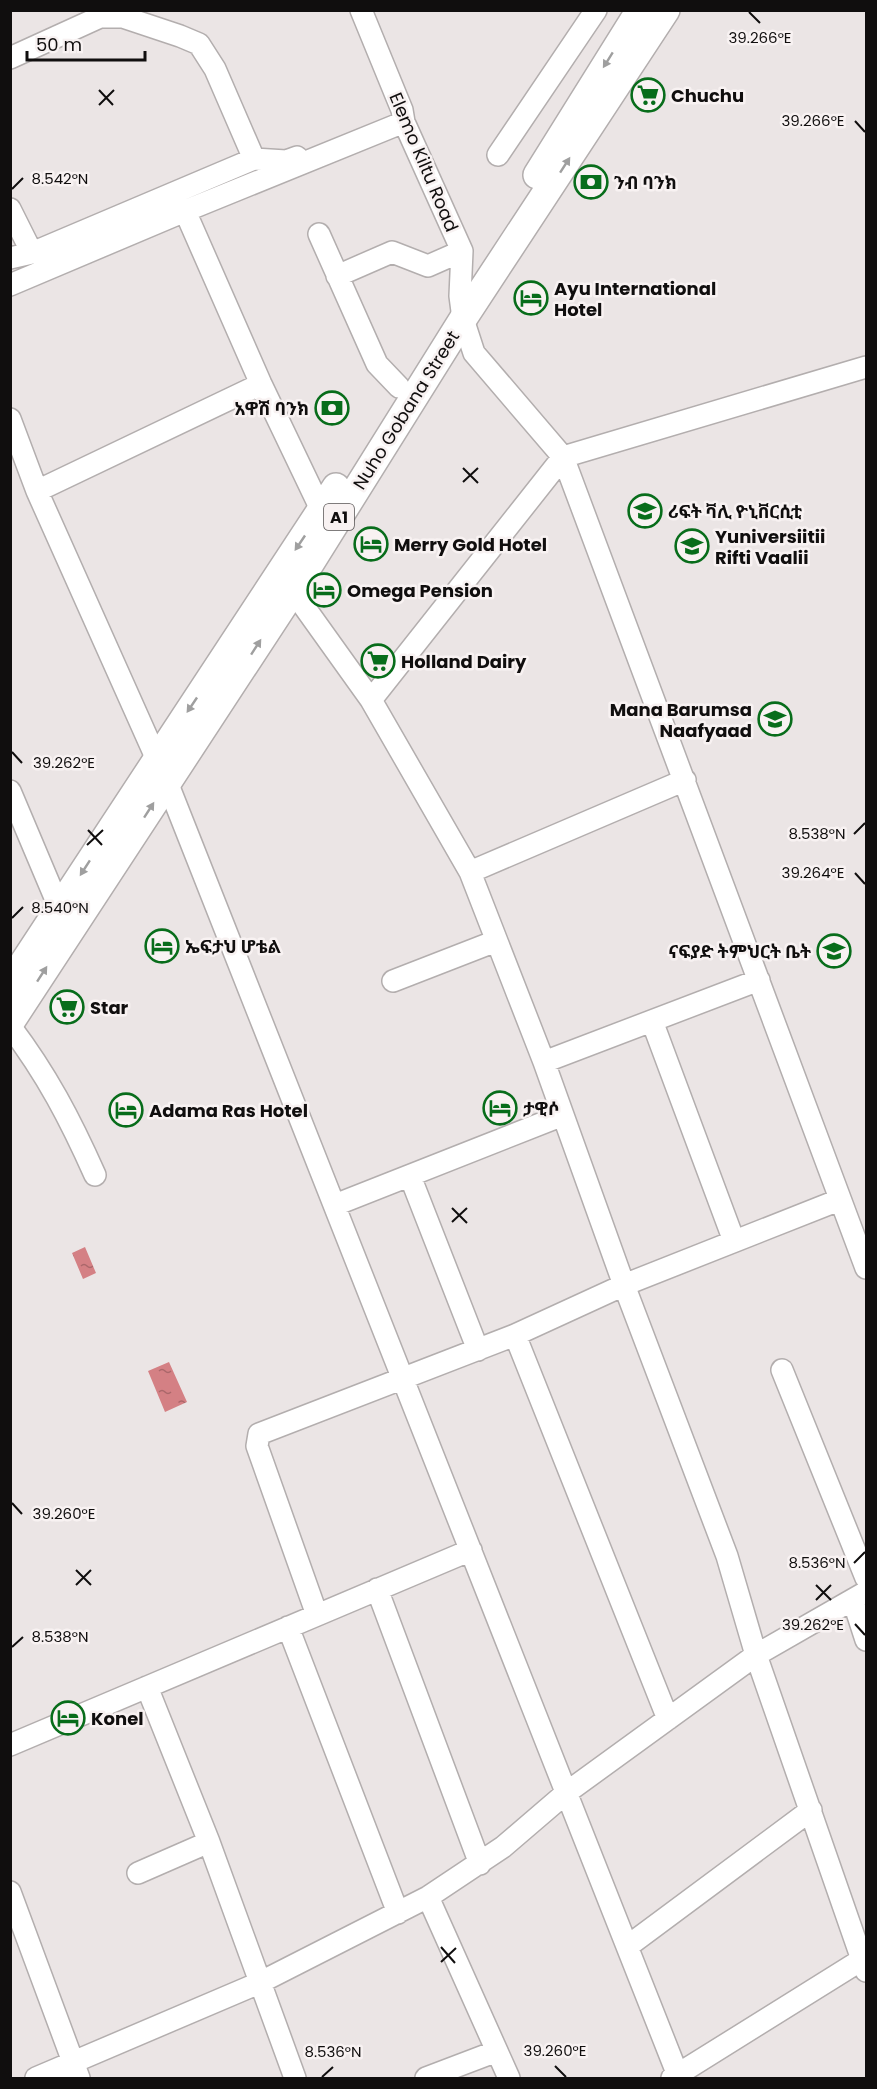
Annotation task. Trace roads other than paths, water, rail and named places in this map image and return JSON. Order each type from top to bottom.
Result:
[{"type":"main road","name":"Nuho Gobana Street","points":[[10,1025],[162,771],[462,308],[640,10]]},
{"type":"main road","name":"Nuho Gobana Street","points":[[10,983],[60,907],[293,591],[326,521],[399,387],[462,308],[666,10]]},
{"type":"street","name":"Elemo Kiltu Road","points":[[361,10],[403,116],[462,251],[462,308]]},
{"type":"street","points":[[498,155],[596,10]]},
{"type":"street","points":[[10,58],[100,17],[123,17],[180,36],[199,44],[214,69],[254,159]]},
{"type":"street","points":[[10,258],[32,253],[254,159],[286,161],[403,116]]},
{"type":"street","points":[[10,285],[403,116]]},
{"type":"street","points":[[10,209],[32,253]]},
{"type":"street","points":[[185,211],[261,384],[326,521]]},
{"type":"street","points":[[319,234],[377,364],[399,387]]},
{"type":"street","points":[[337,276],[392,252],[428,266],[462,251]]},
{"type":"street","points":[[462,308],[474,353],[563,457],[685,780],[839,1200],[867,1268]]},
{"type":"street","points":[[371,700],[563,457],[867,367]]},
{"type":"street","points":[[37,490],[261,384]]},
{"type":"street","points":[[10,419],[37,490],[162,771],[628,1946],[676,2078],[865,1962],[756,1655],[727,1556],[624,1285],[544,1062],[470,872],[371,700],[293,591]]},
{"type":"street","points":[[470,872],[685,780]]},
{"type":"street","points":[[10,791],[60,907]]},
{"type":"street","points":[[393,981],[496,941]]},
{"type":"street","points":[[544,1062],[759,980]]},
{"type":"street","points":[[652,1021],[734,1241]]},
{"type":"street","points":[[10,1025],[47,1077],[67,1112],[95,1174]]},
{"type":"street","points":[[335,1205],[563,1115]]},
{"type":"street","points":[[410,1176],[478,1350]]},
{"type":"street","points":[[317,1615],[257,1446],[259,1434],[478,1350],[624,1285],[839,1200]]},
{"type":"street","points":[[515,1335],[668,1719]]},
{"type":"street","points":[[782,1370],[867,1578]]},
{"type":"street","points":[[10,1745],[471,1550]]},
{"type":"street","points":[[377,1589],[480,1864]]},
{"type":"street","points":[[36,2079],[76,2070],[259,1983],[428,1897],[480,1864],[566,1793],[756,1655],[860,1596],[867,1640]]},
{"type":"street","points":[[288,1628],[398,1913]]},
{"type":"street","points":[[147,1687],[209,1842],[295,2079]]},
{"type":"street","points":[[628,1946],[811,1810]]},
{"type":"street","points":[[138,1873],[209,1842]]},
{"type":"street","points":[[10,1892],[76,2070]]},
{"type":"street","points":[[428,1897],[509,2079]]},
{"type":"street","points":[[426,2079],[497,2051]]},
{"type":"water","points":[[85,1247],[96,1273],[83,1279],[72,1253]]},
{"type":"water","points":[[169,1362],[187,1402],[165,1412],[148,1371]]},
{"type":"place","name":"Chuchu","points":[[648,95]]},
{"type":"place","name":"ንብ ባንክ","points":[[591,182]]},
{"type":"place","name":"Ayu International Hotel","points":[[531,298]]},
{"type":"place","name":"አዋሽ ባንክ","points":[[332,408]]},
{"type":"place","name":"ሪፍት ቫሊ ዮኒቨርሲቲ","points":[[645,511]]},
{"type":"place","name":"Merry Gold Hotel","points":[[371,544]]},
{"type":"place","name":"Yuniversiitii Rifti Vaalii","points":[[692,546]]},
{"type":"place","name":"Omega Pension","points":[[324,590]]},
{"type":"place","name":"Holland Dairy","points":[[378,661]]},
{"type":"place","name":"Mana Barumsa Naafyaad","points":[[775,719]]},
{"type":"place","name":"ኤፍታህ ሆቴል","points":[[162,946]]},
{"type":"place","name":"ናፍያድ ትምህርት ቤት","points":[[834,951]]},
{"type":"place","name":"Star","points":[[67,1007]]},
{"type":"place","name":"ታዊሶ","points":[[500,1108]]},
{"type":"place","name":"Adama Ras Hotel","points":[[126,1110]]},
{"type":"place","name":"Konel","points":[[68,1718]]}]
